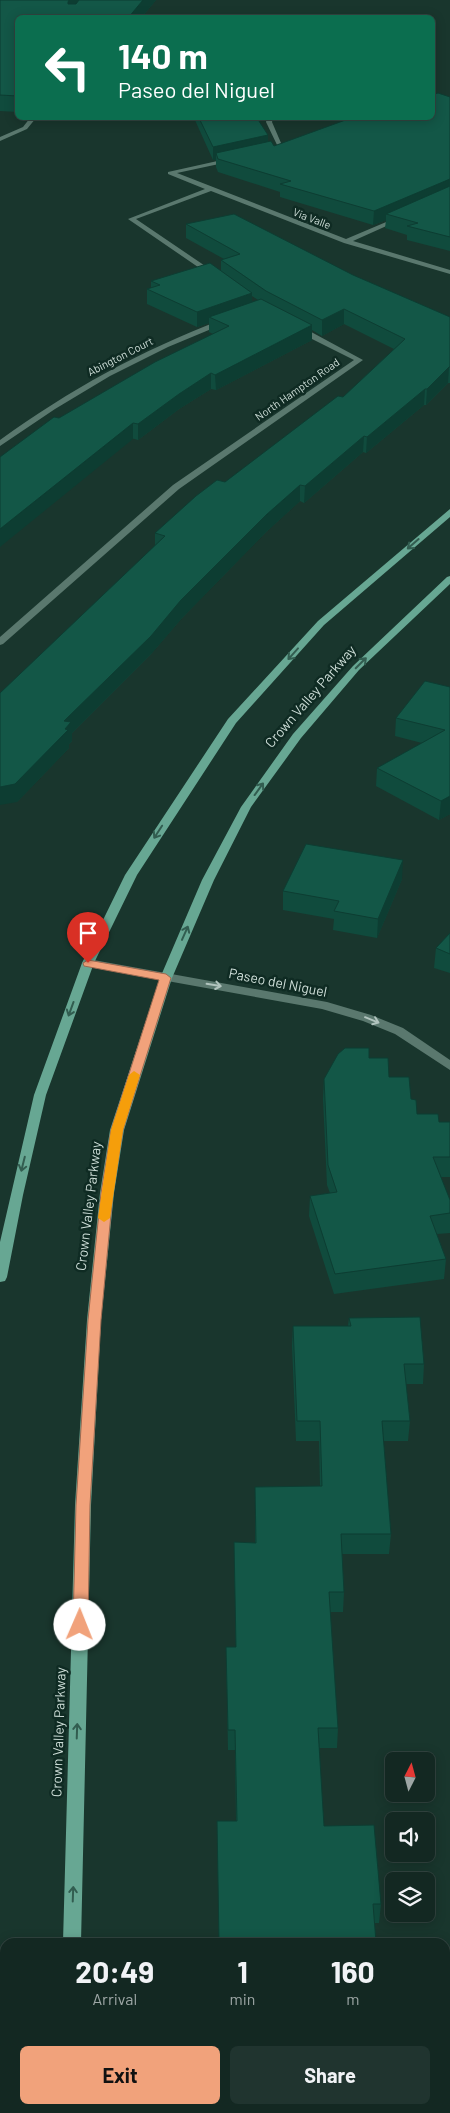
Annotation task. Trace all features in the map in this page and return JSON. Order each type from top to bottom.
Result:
[{"type":"main road","points":[[0,1277],[16,1195],[40,1096],[88,963],[130,875],[232,721],[321,623],[450,512]]},
{"type":"main road","name":"Crown Valley Parkway","points":[[72,1938],[83,1505],[95,1310],[107,1193],[117,1130],[166,978],[208,880],[246,807],[297,736],[356,668],[450,579]]},
{"type":"street","points":[[0,139],[25,128],[32,120]]},
{"type":"street","points":[[270,120],[282,149]]},
{"type":"street","points":[[272,151],[291,146]]},
{"type":"street","name":"Via Valle","points":[[235,159],[170,173],[346,242],[450,272]]},
{"type":"street","points":[[211,189],[132,219],[221,281]]},
{"type":"street","points":[[346,242],[410,214]]},
{"type":"street","name":"Abington Court","points":[[0,444],[22,427],[98,379],[187,335],[234,318]]},
{"type":"street","name":"North Hampton Road","points":[[0,642],[176,487],[358,360],[288,323]]},
{"type":"street","name":"Paseo del Niguel","points":[[88,963],[304,1001],[366,1018],[399,1031],[450,1066]]},
{"type":"building","points":[[0,0],[69,0],[68,4],[76,4],[79,0],[143,0],[130,15],[15,15],[15,96],[0,95]]},
{"type":"building","points":[[438,93],[450,97],[450,179],[374,211],[280,184],[291,181],[218,159],[216,153],[271,141],[274,146],[346,120],[435,120],[435,94]]},
{"type":"building","points":[[200,120],[258,120],[268,135],[213,147]]},
{"type":"building","points":[[450,186],[450,237],[407,226],[418,223],[386,214]]},
{"type":"building","points":[[234,214],[353,275],[450,317],[450,367],[427,389],[367,437],[364,436],[305,486],[300,485],[266,515],[181,600],[151,636],[64,721],[71,722],[65,729],[68,730],[15,784],[0,787],[0,693],[165,536],[155,533],[196,496],[217,480],[225,482],[338,396],[343,397],[405,339],[344,309],[322,320],[266,291],[221,260],[240,254],[186,224]]},
{"type":"building","points":[[210,263],[252,293],[197,312],[147,289],[160,285],[151,281]]},
{"type":"building","points":[[261,299],[312,325],[215,375],[211,373],[138,424],[133,423],[0,529],[0,457],[54,417],[59,418],[155,362],[229,326],[209,317]]},
{"type":"building","points":[[425,681],[450,687],[450,796],[441,801],[377,768],[445,730],[396,718]]},
{"type":"building","points":[[306,844],[403,860],[378,919],[334,911],[339,901],[283,891]]},
{"type":"building","points":[[450,933],[450,954],[436,948]]},
{"type":"building","points":[[345,1048],[369,1048],[369,1058],[388,1058],[389,1077],[409,1077],[411,1099],[416,1100],[417,1114],[438,1114],[439,1122],[450,1122],[450,1157],[433,1157],[450,1200],[450,1213],[430,1216],[446,1259],[335,1274],[310,1196],[337,1192],[328,1165],[324,1079],[338,1054]]},
{"type":"building","points":[[420,1317],[424,1364],[404,1364],[410,1421],[382,1421],[391,1534],[341,1534],[344,1592],[329,1592],[338,1728],[318,1728],[324,1826],[374,1825],[381,1904],[373,1904],[376,1938],[219,1938],[217,1821],[237,1821],[235,1730],[228,1730],[226,1647],[236,1647],[234,1542],[256,1543],[255,1487],[322,1486],[320,1421],[297,1421],[293,1326],[351,1326],[349,1318]]},
{"type":"slow traffic","points":[[104,1218],[117,1130],[134,1075]]},
{"type":"route","points":[[80,1625],[83,1505],[94,1320],[107,1193],[117,1130],[166,978],[88,963]]}]
